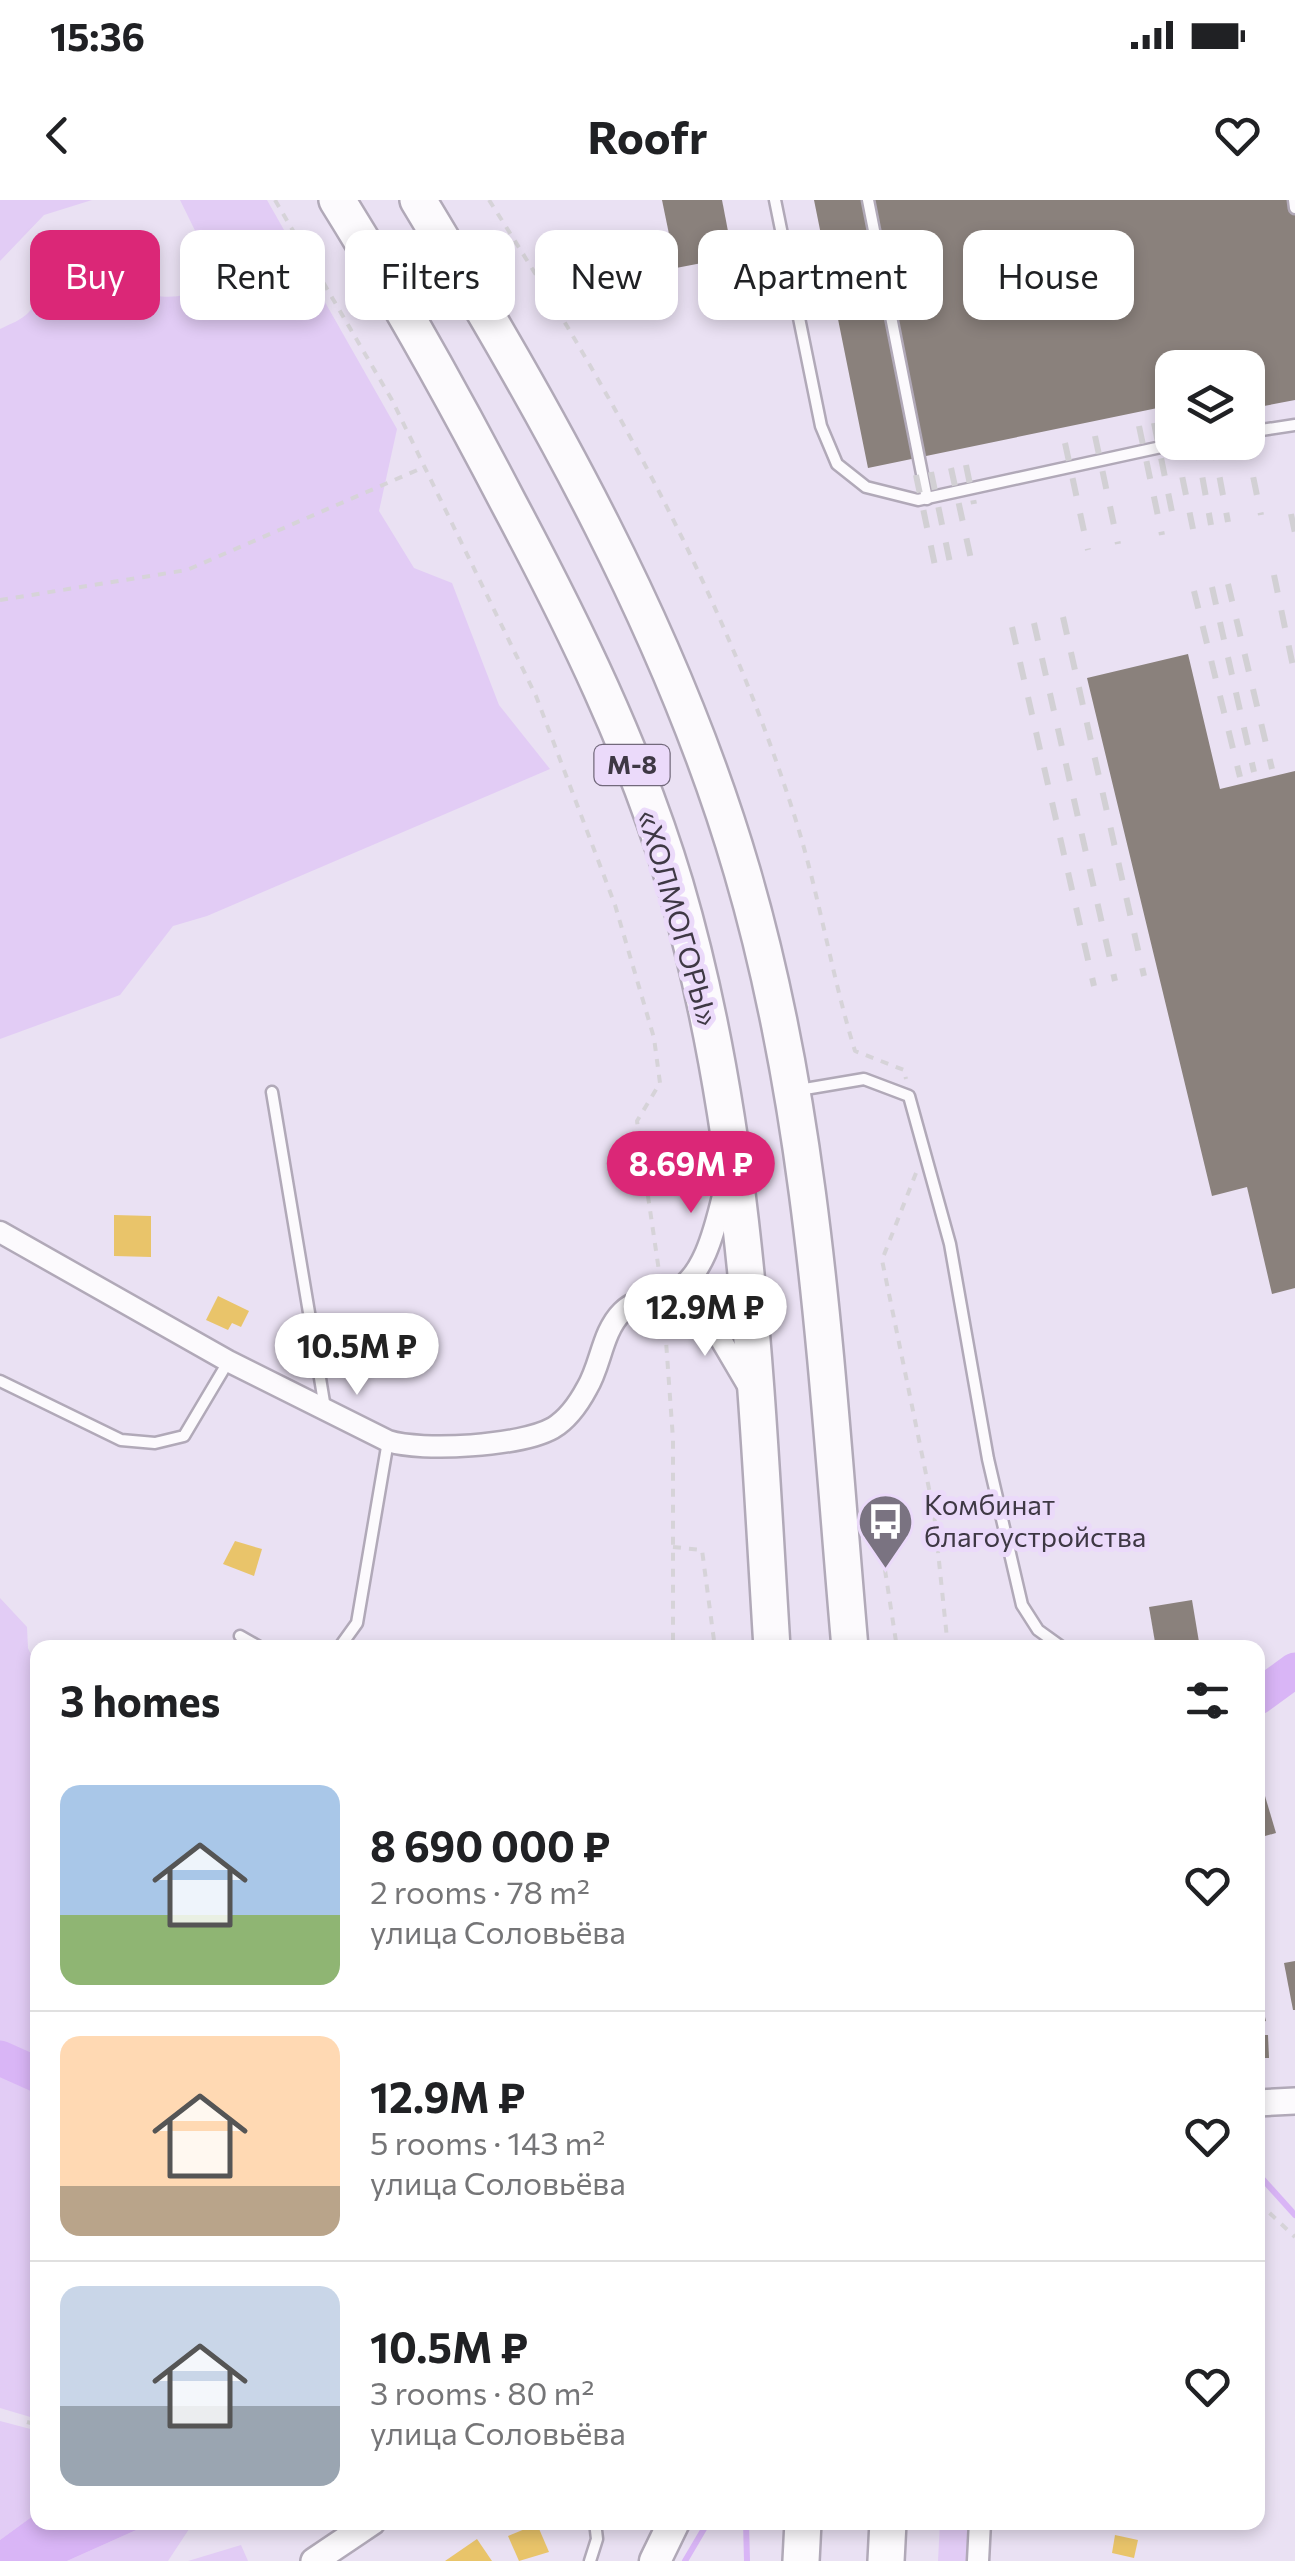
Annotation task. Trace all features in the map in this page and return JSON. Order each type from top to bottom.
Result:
[{"type":"highway","name":"«ХОЛМОГОРЫ»","points":[[337,200],[468,425],[586,654],[674,882],[705,1004],[733,1158],[757,1402],[772,1640]]},
{"type":"highway","name":"М-8","points":[[418,200],[530,385],[647,619],[700,746],[742,870],[793,1092],[815,1245],[849,1640]]},
{"type":"highway","points":[[801,2561],[803,2530]]},
{"type":"highway","points":[[886,2561],[888,2530]]},
{"type":"main road","points":[[655,2561],[670,2530]]},
{"type":"street","points":[[0,1232],[228,1361],[388,1442],[405,1447],[498,1441],[555,1427],[590,1383],[621,1312],[666,1294],[693,1272],[705,1251],[733,1158]]},
{"type":"street","points":[[666,1294],[704,1312],[757,1402]]},
{"type":"street","points":[[1265,2103],[1295,2101]]},
{"type":"street","points":[[314,2561],[360,2530]]},
{"type":"street","points":[[978,2561],[980,2530]]},
{"type":"lane","points":[[775,200],[829,450],[837,464],[866,487],[901,499],[927,498],[1155,448]]},
{"type":"lane","points":[[868,200],[927,498]]},
{"type":"lane","points":[[1294,200],[1295,208]]},
{"type":"lane","points":[[1265,429],[1295,425]]},
{"type":"lane","points":[[793,1092],[844,1079],[864,1080],[909,1096],[950,1244],[988,1459],[1022,1605],[1038,1630],[1052,1640]]},
{"type":"lane","points":[[272,1092],[325,1410]]},
{"type":"lane","points":[[0,1381],[121,1440],[155,1443],[184,1436],[228,1361]]},
{"type":"lane","points":[[346,1640],[358,1623],[388,1442]]},
{"type":"lane","points":[[240,1636],[247,1640]]},
{"type":"lane","points":[[590,2561],[595,2530]]},
{"type":"path","points":[[275,200],[392,400],[536,696],[615,904],[654,1038],[660,1083],[637,1121],[666,1294],[674,1640]]},
{"type":"path","points":[[489,200],[586,353],[663,495],[721,616],[797,824],[855,1052],[904,1070],[909,1096]]},
{"type":"path","points":[[0,600],[187,570],[422,468]]},
{"type":"path","points":[[917,1171],[882,1260],[934,1513],[947,1640]]},
{"type":"path","points":[[673,1547],[702,1550],[714,1640]]},
{"type":"path","points":[[885,1570],[896,1640]]},
{"type":"path","points":[[1265,2209],[1295,2238]]},
{"type":"shaded area","points":[[0,200],[92,200],[44,215],[0,261]]},
{"type":"shaded area","points":[[180,200],[267,200],[284,230],[195,230]]},
{"type":"shaded area","points":[[180,295],[180,320],[325,320],[325,302],[397,429],[379,511],[414,568],[452,583],[499,705],[550,769],[207,916],[173,926],[120,995],[0,1039],[0,329],[30,310],[30,320],[160,320],[160,296]]},
{"type":"shaded area","points":[[0,1598],[27,1627],[30,1652],[30,2417],[0,2408]]},
{"type":"shaded area","points":[[0,2421],[30,2429],[30,2518],[0,2540]]},
{"type":"shaded area","points":[[30,2518],[30,2530],[136,2530],[67,2561],[0,2561],[0,2540]]},
{"type":"shaded area","points":[[136,2530],[188,2530],[168,2561],[67,2561]]},
{"type":"shaded area","points":[[940,2530],[969,2530],[967,2561],[938,2561]]},
{"type":"shaded area","points":[[241,2545],[248,2561],[188,2561]]},
{"type":"building: Homes","points":[[114,1215],[151,1216],[151,1257],[114,1256]]},
{"type":"building: Homes","points":[[218,1296],[249,1311],[241,1327],[232,1323],[228,1330],[206,1320]]},
{"type":"building: Homes","points":[[235,1541],[262,1549],[254,1576],[223,1564]]},
{"type":"building: Homes","points":[[522,2530],[540,2530],[549,2552],[519,2561],[508,2536]]},
{"type":"building: Homes","points":[[1115,2535],[1138,2540],[1134,2558],[1112,2553]]},
{"type":"building: Homes","points":[[477,2539],[492,2561],[445,2561]]},
{"type":"building: Industry","points":[[662,200],[722,200],[728,230],[698,230],[698,264],[678,268],[678,230],[668,230]]},
{"type":"building: Industry","points":[[814,200],[1295,200],[1295,400],[1265,406],[1265,350],[1155,350],[1155,409],[868,468],[838,320],[943,320],[943,230],[820,230]]},
{"type":"building: Industry","points":[[1188,654],[1220,789],[1295,771],[1295,1288],[1272,1294],[1247,1187],[1212,1196],[1087,678]]},
{"type":"building: Industry","points":[[1192,1600],[1199,1640],[1155,1640],[1149,1607]]},
{"type":"building: Industry","points":[[1265,1796],[1276,1833],[1265,1836]]},
{"type":"building: Industry","points":[[1295,1961],[1295,2010],[1293,2010],[1284,1963]]},
{"type":"building: Industry","points":[[1265,2035],[1268,2035],[1269,2058],[1265,2058]]},
{"type":"waterway","points":[[1265,1692],[1295,1670]]},
{"type":"waterway","points":[[0,2058],[30,2071]]},
{"type":"waterway","points":[[1265,2182],[1295,2215]]},
{"type":"waterway","points":[[685,2561],[703,2530]]},
{"type":"waterway","points":[[746,2530],[747,2561]]},
{"type":"railway","points":[[1154,423],[1172,512]]},
{"type":"railway","points":[[1139,426],[1162,535]]},
{"type":"railway","points":[[1095,436],[1118,544]]},
{"type":"railway","points":[[1065,443],[1088,550]]},
{"type":"railway","points":[[1179,460],[1193,529]]},
{"type":"railway","points":[[1199,460],[1211,525]]},
{"type":"railway","points":[[1216,460],[1228,522]]},
{"type":"railway","points":[[1250,460],[1261,515]]},
{"type":"railway","points":[[966,465],[974,504]]},
{"type":"railway","points":[[951,468],[974,573]]},
{"type":"railway","points":[[931,472],[953,577]]},
{"type":"railway","points":[[916,475],[938,580]]},
{"type":"railway","points":[[1291,514],[1295,533]]},
{"type":"railway","points":[[1274,575],[1295,676]]},
{"type":"railway","points":[[1228,584],[1272,769]]},
{"type":"railway","points":[[1212,587],[1254,772]]},
{"type":"railway","points":[[1194,591],[1240,777]]},
{"type":"railway","points":[[1063,617],[1144,976]]},
{"type":"railway","points":[[1034,623],[1115,981]]},
{"type":"railway","points":[[1012,627],[1094,986]]},
{"type":"place","name":"Комбинат благоустройства","points":[[885,1570]]}]
